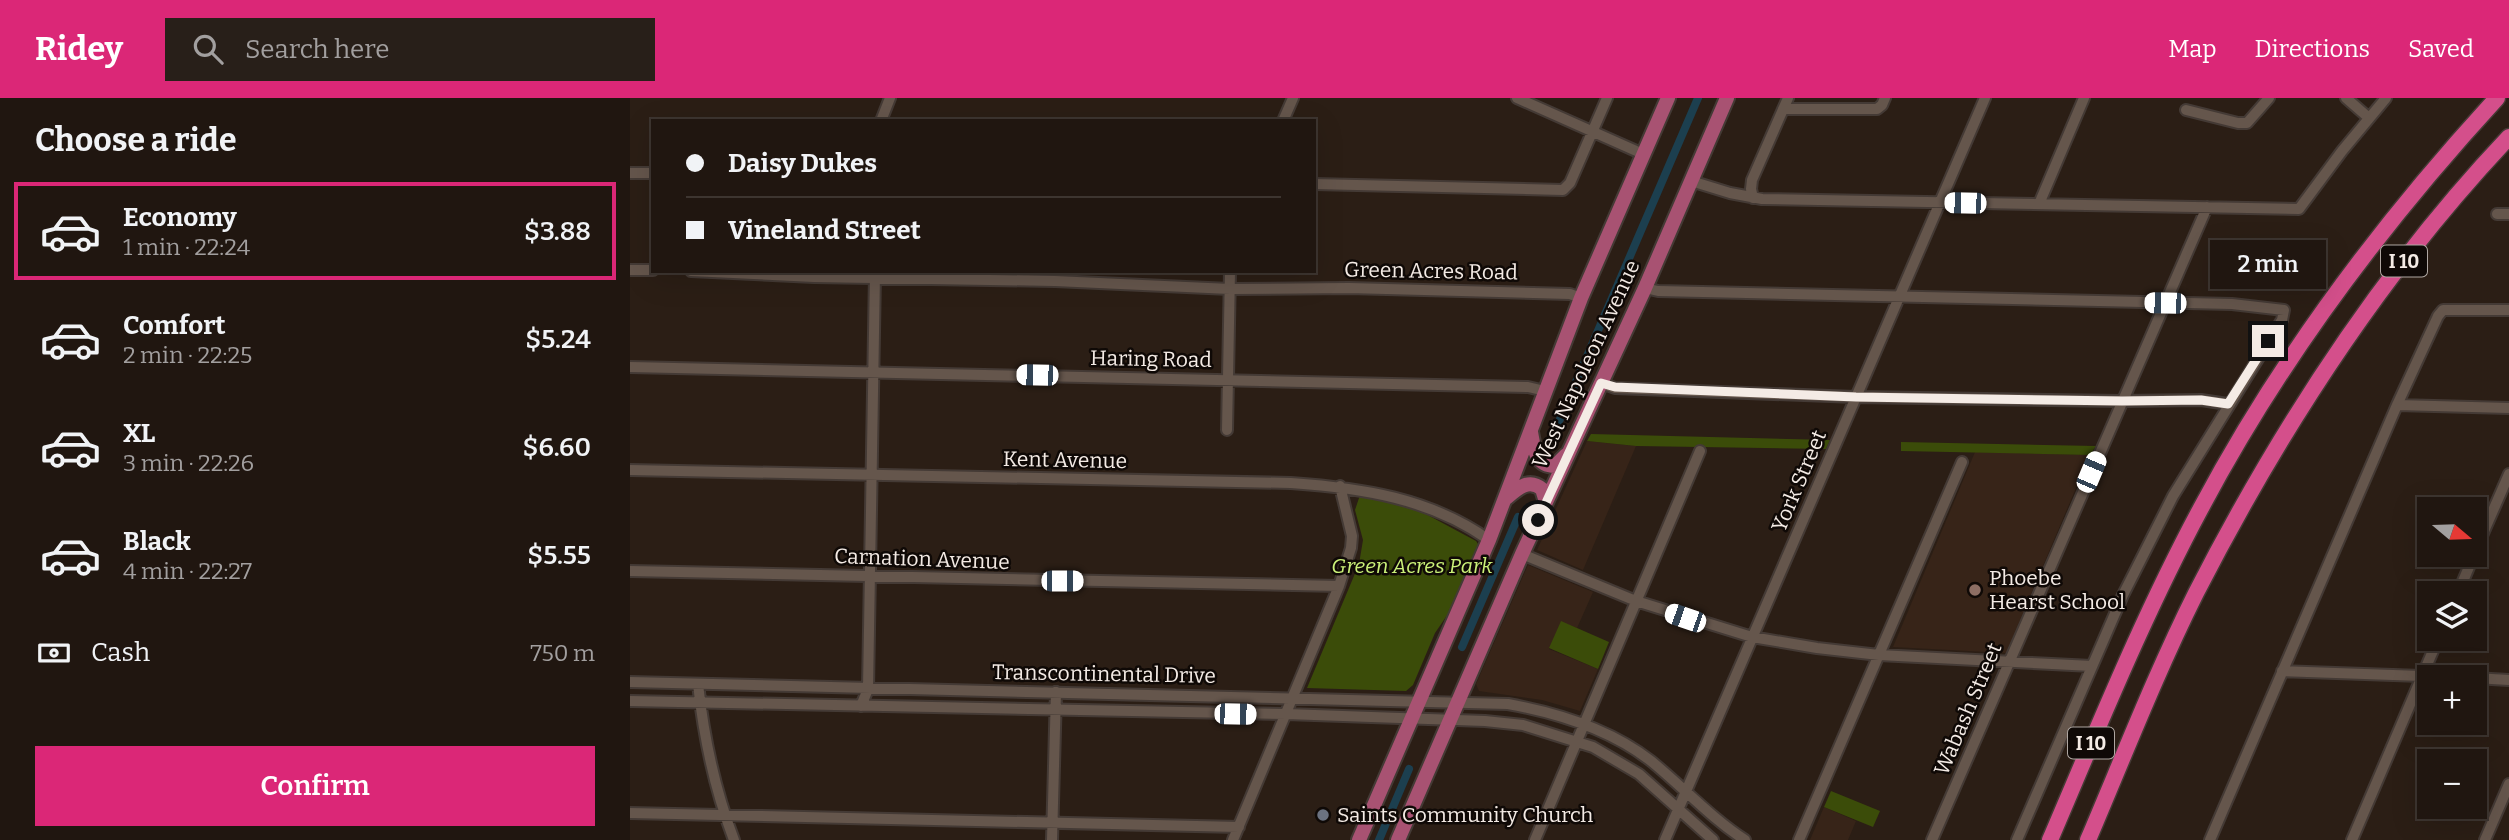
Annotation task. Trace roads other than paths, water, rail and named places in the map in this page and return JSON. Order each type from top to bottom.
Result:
[{"type":"highway","name":"I 10","points":[[2050,840],[2133,645],[2215,482],[2305,339],[2381,232],[2497,98]]},
{"type":"highway","name":"I 10","points":[[2088,840],[2169,649],[2225,538],[2308,398],[2397,270],[2464,187],[2509,137]]},
{"type":"main road","name":"West Napoleon Avenue","points":[[1359,840],[1489,540],[1581,298],[1668,98]]},
{"type":"main road","name":"West Napoleon Avenue","points":[[1398,840],[1522,554],[1645,288],[1727,98]]},
{"type":"main road","points":[[1531,430],[1536,456],[1545,465],[1555,466],[1569,453]]},
{"type":"main road","points":[[1505,500],[1524,485],[1531,483],[1542,489],[1546,502]]},
{"type":"street","points":[[882,119],[890,98]]},
{"type":"street","points":[[1284,119],[1293,98]]},
{"type":"street","points":[[1517,98],[1643,154]]},
{"type":"street","points":[[1316,184],[1558,191],[1566,188],[1607,98]]},
{"type":"street","points":[[1753,198],[1752,180],[1785,103],[1877,109],[1885,98]]},
{"type":"street","name":"York Street","points":[[1665,840],[1985,98]]},
{"type":"street","points":[[2039,204],[2084,98]]},
{"type":"street","points":[[2186,110],[2247,123],[2269,98]]},
{"type":"street","points":[[2346,98],[2369,118]]},
{"type":"street","points":[[1692,181],[1753,198],[2300,208],[2386,98]]},
{"type":"street","points":[[630,173],[651,173]]},
{"type":"street","name":"Wabash Street","points":[[1932,840],[2207,207]]},
{"type":"street","points":[[2497,214],[2509,214]]},
{"type":"street","points":[[630,270],[651,270]]},
{"type":"street","name":"Green Acres Road","points":[[814,273],[1230,289],[1494,290],[1570,294],[1581,298]]},
{"type":"street","points":[[1227,430],[1230,273]]},
{"type":"street","points":[[861,706],[868,689],[875,274]]},
{"type":"street","points":[[1645,288],[1671,292],[1900,298],[2232,303],[2284,310],[2282,320],[2173,496],[2123,595],[2017,840]]},
{"type":"street","points":[[2210,840],[2438,316],[2443,310],[2509,310]]},
{"type":"street","name":"Haring Road","points":[[630,367],[1528,387],[1545,391]]},
{"type":"street","points":[[1601,383],[1615,387],[1856,397],[2201,400],[2228,404]]},
{"type":"street","points":[[2397,405],[2509,408]]},
{"type":"street","points":[[1535,840],[1700,451]]},
{"type":"street","points":[[1798,840],[1962,462]]},
{"type":"street","name":"Kent Avenue","points":[[630,470],[1340,486],[1419,504],[1477,531],[1489,540]]},
{"type":"street","points":[[2487,524],[2509,474]]},
{"type":"street","points":[[1233,840],[1339,586],[1351,548],[1352,536],[1340,486]]},
{"type":"street","points":[[1522,554],[1636,601],[1752,637],[1879,655],[2092,666]]},
{"type":"street","name":"Carnation Avenue","points":[[630,571],[1339,586]]},
{"type":"street","points":[[2282,671],[2417,676]]},
{"type":"street","points":[[2487,679],[2509,680]]},
{"type":"street","name":"Transcontinental Drive","points":[[630,682],[1508,704],[1549,712],[1583,724],[1632,747],[1728,829],[1745,840]]},
{"type":"street","points":[[698,684],[708,755],[734,840]]},
{"type":"street","points":[[744,703],[745,685]]},
{"type":"street","points":[[2352,840],[2417,688]]},
{"type":"street","points":[[1052,840],[1056,692]]},
{"type":"street","name":"Transcontinental Drive","points":[[630,701],[1286,715],[1523,724],[1593,747],[1639,774],[1713,840]]},
{"type":"street","points":[[2485,840],[2509,784]]},
{"type":"street","points":[[630,813],[1239,827]]},
{"type":"waterway","points":[[1554,433],[1698,98]]},
{"type":"waterway","points":[[1462,647],[1518,517]]},
{"type":"waterway","points":[[1379,840],[1409,769]]},
{"type":"place","name":"Phoebe Hearst School","points":[[1975,590]]},
{"type":"place","name":"Saints Community Church","points":[[1323,815]]},
{"type":"park label","name":"Green Acres Park","points":[[1412,566]]}]
